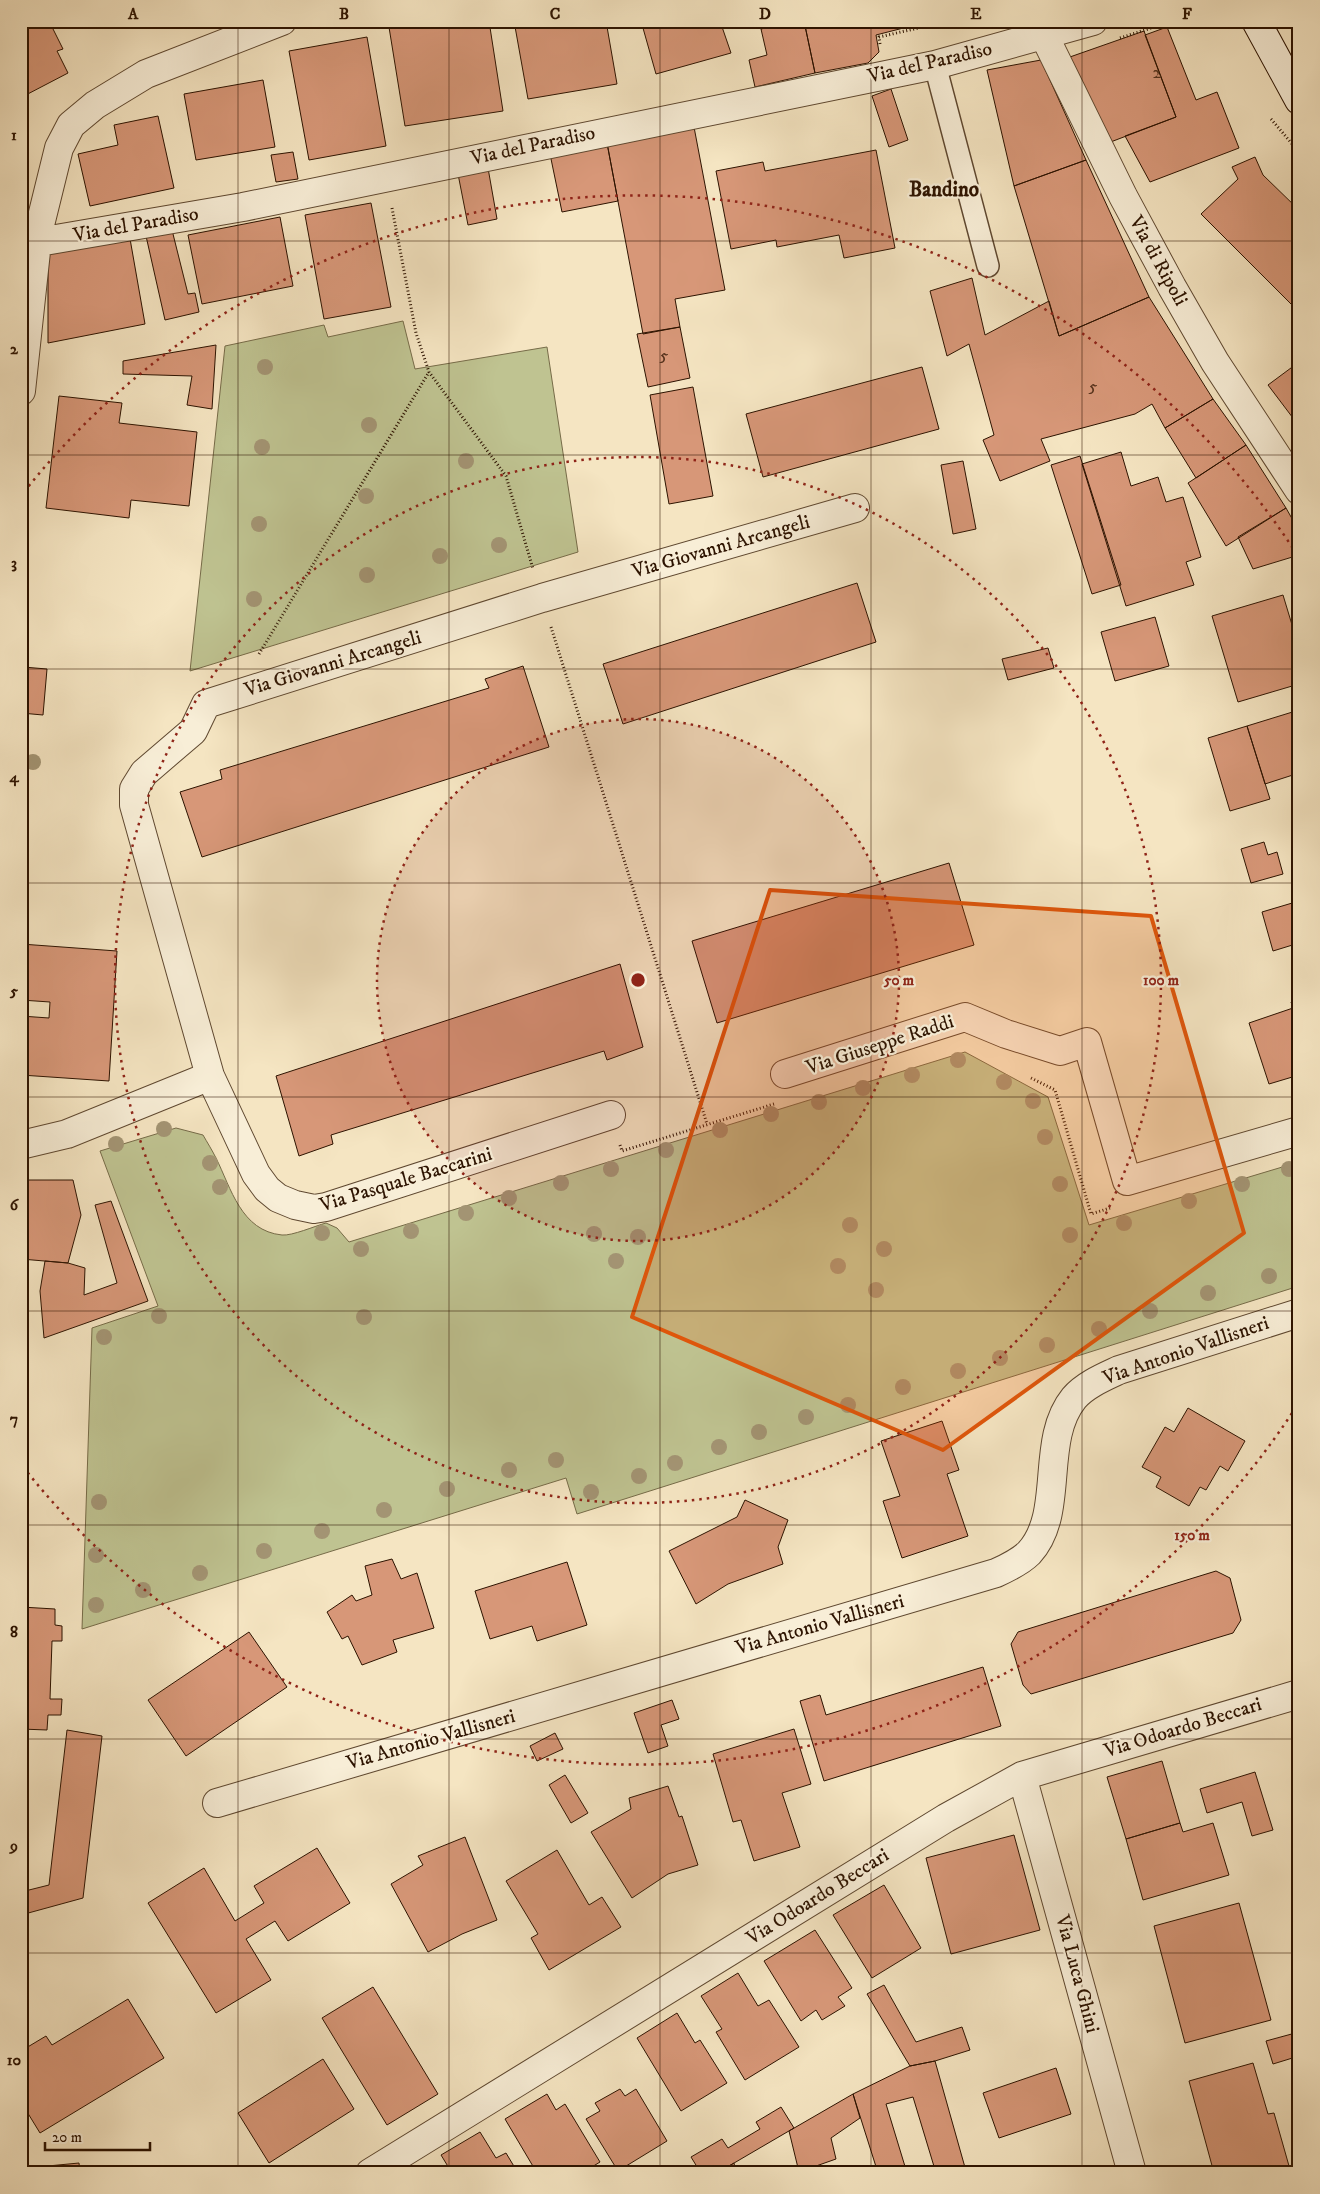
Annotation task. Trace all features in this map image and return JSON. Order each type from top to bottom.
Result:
[{"type":"street","points":[[21,391],[33,237],[60,148],[71,126],[94,105],[146,74],[282,21]]},
{"type":"street","name":"Via del Paradiso","points":[[33,237],[243,207],[386,176],[935,65],[1040,28],[1092,21]]},
{"type":"street","points":[[1256,21],[1299,100]]},
{"type":"street","name":"Via di Ripoli","points":[[1040,28],[1123,196],[1172,287],[1215,362],[1299,490]]},
{"type":"street","name":"Via Giovanni Arcangeli","points":[[210,1076],[134,805],[134,789],[144,773],[193,731],[206,704],[542,598],[855,508]]},
{"type":"street","name":"Via Giuseppe Raddi","points":[[786,1074],[965,1017],[1006,1034],[1060,1050],[1087,1042],[1128,1181],[1299,1131]]},
{"type":"street","points":[[21,1145],[67,1134],[210,1076]]},
{"type":"street","name":"Via Pasquale Baccarini","points":[[210,1076],[256,1174],[278,1198],[295,1205],[314,1209],[326,1207],[611,1115]]},
{"type":"street","name":"Via Antonio Vallisneri","points":[[217,1804],[996,1573],[1028,1554],[1038,1540],[1045,1525],[1058,1430],[1063,1414],[1075,1397],[1095,1381],[1119,1370],[1299,1313]]},
{"type":"street","name":"Via Odoardo Beccari","points":[[370,2173],[946,1818],[1022,1776],[1299,1694]]},
{"type":"street","name":"Via Luca Ghini","points":[[1022,1776],[1132,2173]]},
{"type":"lane","points":[[935,65],[988,266]]},
{"type":"path","points":[[386,176],[416,332],[429,372],[506,476],[542,598],[707,1124]]},
{"type":"path","points":[[234,695],[429,372]]},
{"type":"path","points":[[1022,1073],[1055,1090],[1091,1214],[1119,1206]]},
{"type":"path","points":[[611,1115],[622,1151],[787,1101],[786,1074]]},
{"type":"highlighted area","points":[[770,890],[1151,916],[1244,1233],[943,1450],[632,1317]]},
{"type":"green space","points":[[403,321],[415,369],[547,347],[578,552],[190,671],[225,346],[324,325],[328,337]]},
{"type":"green space","points":[[965,1052],[1048,1097],[1089,1225],[1299,1162],[1299,1286],[577,1514],[566,1478],[82,1629],[92,1328],[158,1306],[100,1151],[176,1128],[203,1135],[239,1206],[256,1226],[268,1232],[286,1235],[326,1223],[337,1228],[349,1242]]},
{"type":"building","points":[[49,21],[63,49],[57,51],[68,73],[22,97],[21,22]]},
{"type":"building","points":[[388,21],[489,21],[503,111],[405,126]]},
{"type":"building","points":[[514,21],[606,21],[617,84],[528,99]]},
{"type":"building","points":[[641,21],[720,21],[731,53],[656,74]]},
{"type":"building","points":[[795,21],[804,21],[815,73],[755,87],[749,60],[767,55],[761,29]]},
{"type":"building","points":[[804,21],[931,21],[876,35],[879,52],[868,63],[815,73]]},
{"type":"building","points":[[1167,27],[1196,100],[1217,92],[1239,148],[1150,182],[1125,136],[1176,117],[1145,35]]},
{"type":"building","points":[[1144,31],[1176,117],[1108,143],[1067,58]]},
{"type":"building","points":[[367,37],[386,146],[309,160],[289,51]]},
{"type":"building","points":[[1041,60],[1086,160],[1014,186],[987,70]]},
{"type":"building","points":[[263,80],[275,147],[196,160],[184,94]]},
{"type":"building","points":[[891,89],[908,140],[889,147],[872,96]]},
{"type":"building","points":[[158,116],[174,188],[90,206],[78,154],[118,145],[114,125]]},
{"type":"building","points":[[694,127],[725,290],[675,299],[680,327],[643,334],[607,143]]},
{"type":"building","points":[[607,143],[618,201],[562,212],[550,154]]},
{"type":"building","points":[[876,150],[895,248],[844,258],[839,235],[777,247],[776,240],[731,249],[716,171],[763,162],[765,171]]},
{"type":"building","points":[[293,152],[298,179],[276,182],[271,155]]},
{"type":"building","points":[[1255,157],[1263,175],[1299,210],[1299,312],[1201,214],[1238,179],[1232,167]]},
{"type":"building","points":[[1086,160],[1149,297],[1059,336],[1014,186]]},
{"type":"building","points":[[488,168],[497,219],[468,225],[458,174]]},
{"type":"building","points":[[371,203],[391,307],[324,319],[305,215]]},
{"type":"building","points":[[280,217],[293,286],[202,304],[188,235]]},
{"type":"building","points":[[172,230],[188,294],[195,293],[199,312],[165,320],[146,236]]},
{"type":"building","points":[[129,233],[145,324],[48,343],[48,253]]},
{"type":"building","points":[[972,278],[985,335],[1049,301],[1059,336],[1149,297],[1213,399],[1165,428],[1152,404],[1135,414],[1041,439],[1050,461],[1000,481],[983,440],[994,435],[969,344],[947,356],[930,291]]},
{"type":"building","points":[[680,327],[690,378],[648,387],[637,334]]},
{"type":"building","points":[[216,345],[212,409],[187,405],[192,376],[123,374],[123,361]]},
{"type":"building","points":[[1299,362],[1299,426],[1268,385]]},
{"type":"building","points":[[922,367],[939,429],[763,477],[746,414]]},
{"type":"building","points":[[693,387],[713,496],[669,504],[650,395]]},
{"type":"building","points":[[59,396],[122,403],[119,423],[197,432],[189,506],[131,500],[129,518],[46,508]]},
{"type":"building","points":[[1213,399],[1246,445],[1196,478],[1165,428]]},
{"type":"building","points":[[1246,445],[1286,508],[1226,546],[1188,483]]},
{"type":"building","points":[[1121,452],[1131,486],[1158,477],[1166,502],[1183,497],[1201,557],[1186,562],[1194,585],[1126,606],[1082,464]]},
{"type":"building","points":[[1080,456],[1121,585],[1092,594],[1051,465]]},
{"type":"building","points":[[963,461],[976,529],[953,534],[941,465]]},
{"type":"building","points":[[1286,508],[1299,531],[1299,555],[1253,569],[1238,537]]},
{"type":"building","points":[[857,583],[876,642],[623,724],[603,664]]},
{"type":"building","points":[[1283,595],[1299,648],[1299,684],[1238,702],[1212,616]]},
{"type":"building","points":[[1155,617],[1169,666],[1115,681],[1101,632]]},
{"type":"building","points":[[1048,648],[1054,668],[1008,680],[1002,659]]},
{"type":"building","points":[[523,666],[549,747],[202,857],[180,792],[222,779],[220,770],[489,688],[485,679]]},
{"type":"building","points":[[23,667],[47,669],[43,715],[21,713]]},
{"type":"building","points":[[1299,710],[1299,773],[1265,784],[1247,726]]},
{"type":"building","points":[[1247,726],[1270,799],[1230,811],[1208,738]]},
{"type":"building","points":[[1264,842],[1268,855],[1277,852],[1283,874],[1251,883],[1241,849]]},
{"type":"building","points":[[949,863],[974,945],[717,1023],[692,941]]},
{"type":"building","points":[[1299,901],[1299,943],[1273,951],[1262,912]]},
{"type":"building","points":[[21,944],[117,951],[109,1081],[21,1075],[21,1016],[49,1018],[50,1002],[21,1000]]},
{"type":"building","points":[[620,964],[643,1047],[607,1060],[604,1051],[331,1135],[333,1144],[299,1156],[276,1076]]},
{"type":"building","points":[[1299,1000],[1299,1075],[1269,1084],[1249,1023],[1293,1008],[1291,1002]]},
{"type":"building","points":[[21,1180],[73,1180],[81,1215],[68,1263],[21,1259]]},
{"type":"building","points":[[111,1201],[148,1301],[44,1338],[40,1291],[45,1261],[68,1263],[85,1268],[84,1295],[117,1283],[95,1205]]},
{"type":"building","points":[[21,1285],[25,1285],[21,1302]]},
{"type":"building","points":[[1188,1408],[1245,1441],[1228,1471],[1220,1466],[1206,1490],[1200,1487],[1189,1506],[1156,1487],[1161,1477],[1142,1467],[1165,1427],[1174,1432]]},
{"type":"building","points":[[942,1421],[959,1470],[947,1474],[968,1536],[902,1558],[883,1501],[900,1496],[881,1441]]},
{"type":"building","points":[[745,1500],[788,1520],[778,1547],[783,1564],[728,1584],[696,1604],[669,1551],[737,1517]]},
{"type":"building","points":[[392,1559],[401,1579],[417,1573],[434,1628],[393,1640],[397,1652],[362,1665],[348,1636],[342,1639],[327,1612],[352,1595],[356,1601],[372,1595],[365,1566]]},
{"type":"building","points":[[567,1562],[587,1625],[537,1641],[532,1626],[490,1639],[475,1591]]},
{"type":"building","points":[[1216,1571],[1230,1578],[1241,1620],[1233,1633],[1031,1694],[1023,1685],[1011,1644],[1018,1632]]},
{"type":"building","points":[[21,1607],[55,1609],[55,1625],[62,1626],[62,1641],[52,1641],[50,1699],[62,1699],[61,1715],[48,1715],[47,1730],[21,1729]]},
{"type":"building","points":[[249,1632],[287,1687],[186,1756],[148,1700]]},
{"type":"building","points":[[983,1667],[1001,1726],[824,1781],[800,1701],[820,1695],[826,1715]]},
{"type":"building","points":[[672,1700],[679,1719],[661,1725],[668,1746],[648,1753],[634,1713]]},
{"type":"building","points":[[794,1729],[811,1784],[782,1793],[800,1847],[754,1861],[741,1820],[733,1822],[713,1754]]},
{"type":"building","points":[[67,1730],[102,1736],[83,1898],[21,1915],[21,1892],[49,1885]]},
{"type":"building","points":[[555,1733],[563,1749],[537,1761],[530,1746]]},
{"type":"building","points":[[1162,1761],[1180,1823],[1126,1839],[1107,1777]]},
{"type":"building","points":[[1255,1772],[1273,1830],[1252,1836],[1242,1802],[1207,1813],[1200,1789]]},
{"type":"building","points":[[565,1775],[588,1813],[571,1823],[549,1785]]},
{"type":"building","points":[[668,1786],[679,1817],[682,1816],[698,1865],[668,1874],[632,1898],[591,1832],[631,1809],[629,1798]]},
{"type":"building","points":[[1180,1823],[1183,1832],[1213,1823],[1229,1875],[1143,1900],[1126,1839]]},
{"type":"building","points":[[1014,1835],[1040,1930],[951,1954],[926,1858]]},
{"type":"building","points":[[465,1837],[497,1920],[462,1934],[428,1952],[391,1884],[423,1865],[418,1856]]},
{"type":"building","points":[[317,1848],[350,1903],[288,1941],[275,1921],[246,1939],[271,1980],[216,2013],[148,1903],[204,1868],[235,1921],[264,1903],[254,1886]]},
{"type":"building","points":[[557,1850],[589,1905],[602,1897],[621,1927],[549,1970],[531,1938],[538,1934],[506,1881]]},
{"type":"building","points":[[884,1885],[921,1948],[872,1978],[833,1915]]},
{"type":"building","points":[[1239,1903],[1271,2020],[1185,2043],[1154,1926]]},
{"type":"building","points":[[815,1930],[852,1988],[838,1997],[845,2006],[822,2020],[816,2010],[801,2021],[764,1961]]},
{"type":"building","points":[[738,1973],[758,2006],[769,2000],[799,2047],[745,2080],[716,2032],[722,2029],[701,1996]]},
{"type":"building","points":[[884,1985],[916,2042],[962,2027],[970,2050],[935,2061],[910,2066],[867,1994]]},
{"type":"building","points":[[373,1987],[438,2094],[387,2125],[322,2018]]},
{"type":"building","points":[[128,1999],[164,2058],[40,2133],[21,2102],[21,2051],[46,2036],[52,2045]]},
{"type":"building","points":[[677,2013],[695,2043],[700,2040],[727,2083],[681,2111],[637,2038]]},
{"type":"building","points":[[1299,2032],[1299,2056],[1273,2064],[1266,2041]]},
{"type":"building","points":[[323,2059],[354,2109],[269,2163],[238,2113]]},
{"type":"building","points":[[935,2061],[966,2171],[936,2173],[913,2097],[886,2104],[907,2173],[878,2173],[853,2094],[910,2066]]},
{"type":"building","points":[[1253,2063],[1268,2114],[1274,2113],[1291,2173],[1223,2173],[1222,2171],[1214,2173],[1189,2081]]},
{"type":"building","points":[[1056,2068],[1071,2114],[999,2138],[983,2093]]},
{"type":"building","points":[[620,2089],[625,2096],[636,2089],[667,2141],[618,2171],[586,2119],[600,2111],[595,2103]]},
{"type":"building","points":[[547,2094],[556,2110],[565,2104],[600,2162],[582,2173],[537,2173],[505,2119]]},
{"type":"building","points":[[853,2094],[860,2118],[831,2138],[836,2159],[799,2172],[789,2131]]},
{"type":"building","points":[[781,2107],[794,2128],[717,2173],[693,2173],[699,2170],[691,2157],[722,2139],[728,2148],[760,2129],[756,2122]]},
{"type":"building","points":[[480,2132],[496,2158],[506,2153],[518,2173],[452,2173],[441,2155]]},
{"type":"building","points":[[79,2163],[80,2173],[28,2173],[27,2168]]},
{"type":"building","points":[[734,2163],[736,2173],[717,2173]]},
{"type":"district","name":"Bandino","points":[[944,190]]}]
